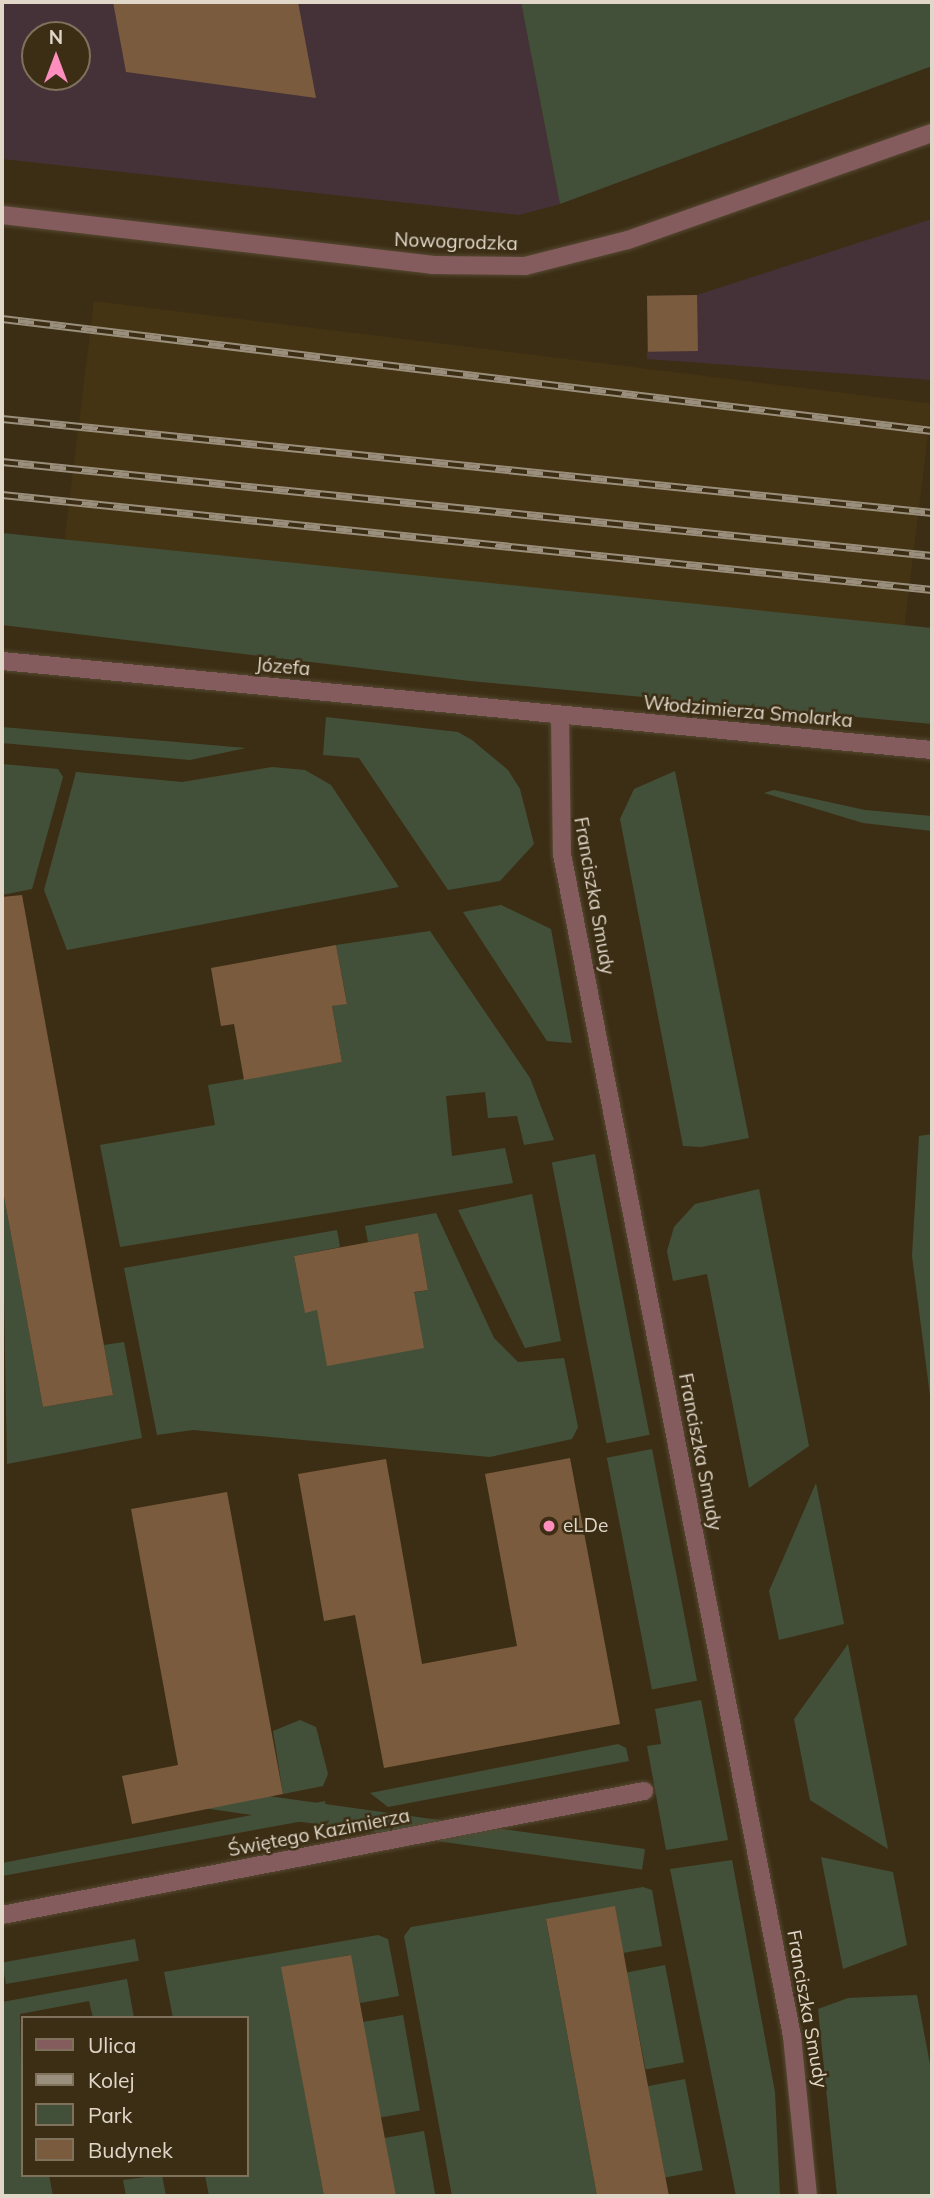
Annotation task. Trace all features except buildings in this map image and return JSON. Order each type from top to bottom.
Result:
[{"type":"street","name":"Nowogrodzka","points":[[2,215],[432,265],[525,266],[628,240],[932,133]]},
{"type":"street","name":"Józefa","points":[[2,661],[560,715]]},
{"type":"street","name":"Włodzimierza Smolarka","points":[[560,715],[932,750]]},
{"type":"street","name":"Franciszka Smudy","points":[[560,715],[562,854],[792,2036],[808,2196]]},
{"type":"street","name":"Świętego Kazimierza","points":[[2,1915],[644,1791]]},
{"type":"shaded area","points":[[2,2],[521,2],[560,204],[519,215],[2,159]]},
{"type":"shaded area","points":[[932,219],[932,380],[647,359],[647,296],[697,295]]},
{"type":"shaded area","points":[[94,301],[932,404],[902,642],[65,539]]},
{"type":"green space","points":[[521,2],[932,2],[932,66],[560,204]]},
{"type":"green space","points":[[2,533],[932,628],[932,724],[470,681],[2,625]]},
{"type":"green space","points":[[326,717],[458,732],[472,740],[508,770],[520,789],[534,844],[500,881],[448,890],[359,758],[323,755]]},
{"type":"green space","points":[[2,727],[246,748],[190,760],[2,743]]},
{"type":"green space","points":[[2,764],[58,769],[63,777],[32,889],[2,895]]},
{"type":"green space","points":[[272,767],[305,770],[331,785],[399,887],[67,950],[44,890],[76,772],[182,782]]},
{"type":"green space","points":[[675,771],[749,1138],[701,1147],[683,1146],[620,819],[634,789]]},
{"type":"green space","points":[[774,790],[865,810],[932,816],[932,831],[863,823],[764,793]]},
{"type":"green space","points":[[501,905],[551,929],[572,1043],[547,1041],[463,912]]},
{"type":"green space","points":[[430,931],[530,1078],[554,1140],[524,1145],[517,1116],[488,1118],[485,1092],[446,1096],[452,1156],[505,1148],[513,1183],[120,1247],[100,1145],[215,1125],[208,1085],[342,1062],[332,1006],[347,1003],[336,945]]},
{"type":"green space","points":[[932,1134],[932,1411],[912,1256],[919,1136]]},
{"type":"green space","points":[[595,1154],[650,1435],[606,1443],[552,1162]]},
{"type":"green space","points":[[2,1186],[43,1407],[113,1395],[104,1345],[124,1342],[142,1438],[7,1464]]},
{"type":"green space","points":[[759,1189],[809,1446],[749,1488],[707,1274],[673,1281],[667,1251],[674,1227],[695,1204]]},
{"type":"green space","points":[[532,1194],[561,1341],[525,1348],[458,1210]]},
{"type":"green space","points":[[436,1213],[494,1338],[518,1362],[564,1358],[578,1427],[572,1439],[490,1457],[193,1430],[157,1435],[124,1268],[337,1230],[340,1247],[294,1256],[305,1312],[428,1290],[418,1233],[368,1242],[365,1226]]},
{"type":"green space","points":[[652,1449],[697,1681],[652,1689],[607,1458]]},
{"type":"green space","points":[[816,1483],[844,1624],[779,1640],[769,1591]]},
{"type":"green space","points":[[848,1644],[888,1849],[810,1800],[794,1719]]},
{"type":"green space","points":[[701,1700],[728,1840],[666,1850],[647,1746],[661,1744],[655,1709]]},
{"type":"green space","points":[[300,1720],[316,1727],[328,1774],[323,1786],[283,1794],[273,1731]]},
{"type":"green space","points":[[618,1744],[626,1748],[629,1761],[388,1807],[370,1793]]},
{"type":"green space","points":[[154,1780],[645,1849],[642,1870],[151,1801]]},
{"type":"green space","points":[[325,1801],[326,1811],[315,1819],[2,1876],[2,1863]]},
{"type":"green space","points":[[821,1857],[893,1872],[907,1945],[843,1969]]},
{"type":"green space","points":[[732,1860],[775,2092],[780,2196],[736,2196],[670,1869]]},
{"type":"green space","points":[[643,1887],[652,1890],[662,1946],[623,1953],[615,1907],[546,1920],[597,2196],[452,2196],[404,1936],[411,1927]]},
{"type":"green space","points":[[378,1935],[388,1939],[399,1996],[360,2003],[350,1955],[282,1968],[324,2196],[209,2196],[205,2177],[248,2177],[248,2016],[173,2016],[164,1972]]},
{"type":"green space","points":[[135,1939],[139,1961],[6,1984],[2,1962]]},
{"type":"green space","points":[[665,1965],[684,2062],[646,2070],[627,1972]]},
{"type":"green space","points":[[127,1979],[134,2016],[93,2016],[89,2001],[20,2014],[21,2177],[49,2177],[53,2196],[2,2196],[2,2002]]},
{"type":"green space","points":[[917,1995],[932,2075],[932,2196],[837,2196],[818,2009],[848,1998]]},
{"type":"green space","points":[[403,2015],[420,2111],[379,2118],[363,2022]]},
{"type":"green space","points":[[685,2079],[703,2170],[665,2178],[648,2086]]},
{"type":"green space","points":[[424,2131],[435,2196],[395,2196],[385,2138]]},
{"type":"green space","points":[[162,2177],[166,2196],[126,2196],[123,2180]]},
{"type":"railway","points":[[2,319],[932,431]]},
{"type":"railway","points":[[2,419],[932,513]]},
{"type":"railway","points":[[2,462],[932,556]]},
{"type":"railway","points":[[2,495],[932,590]]},
{"type":"place","name":"eLDe","points":[[549,1526]]}]
